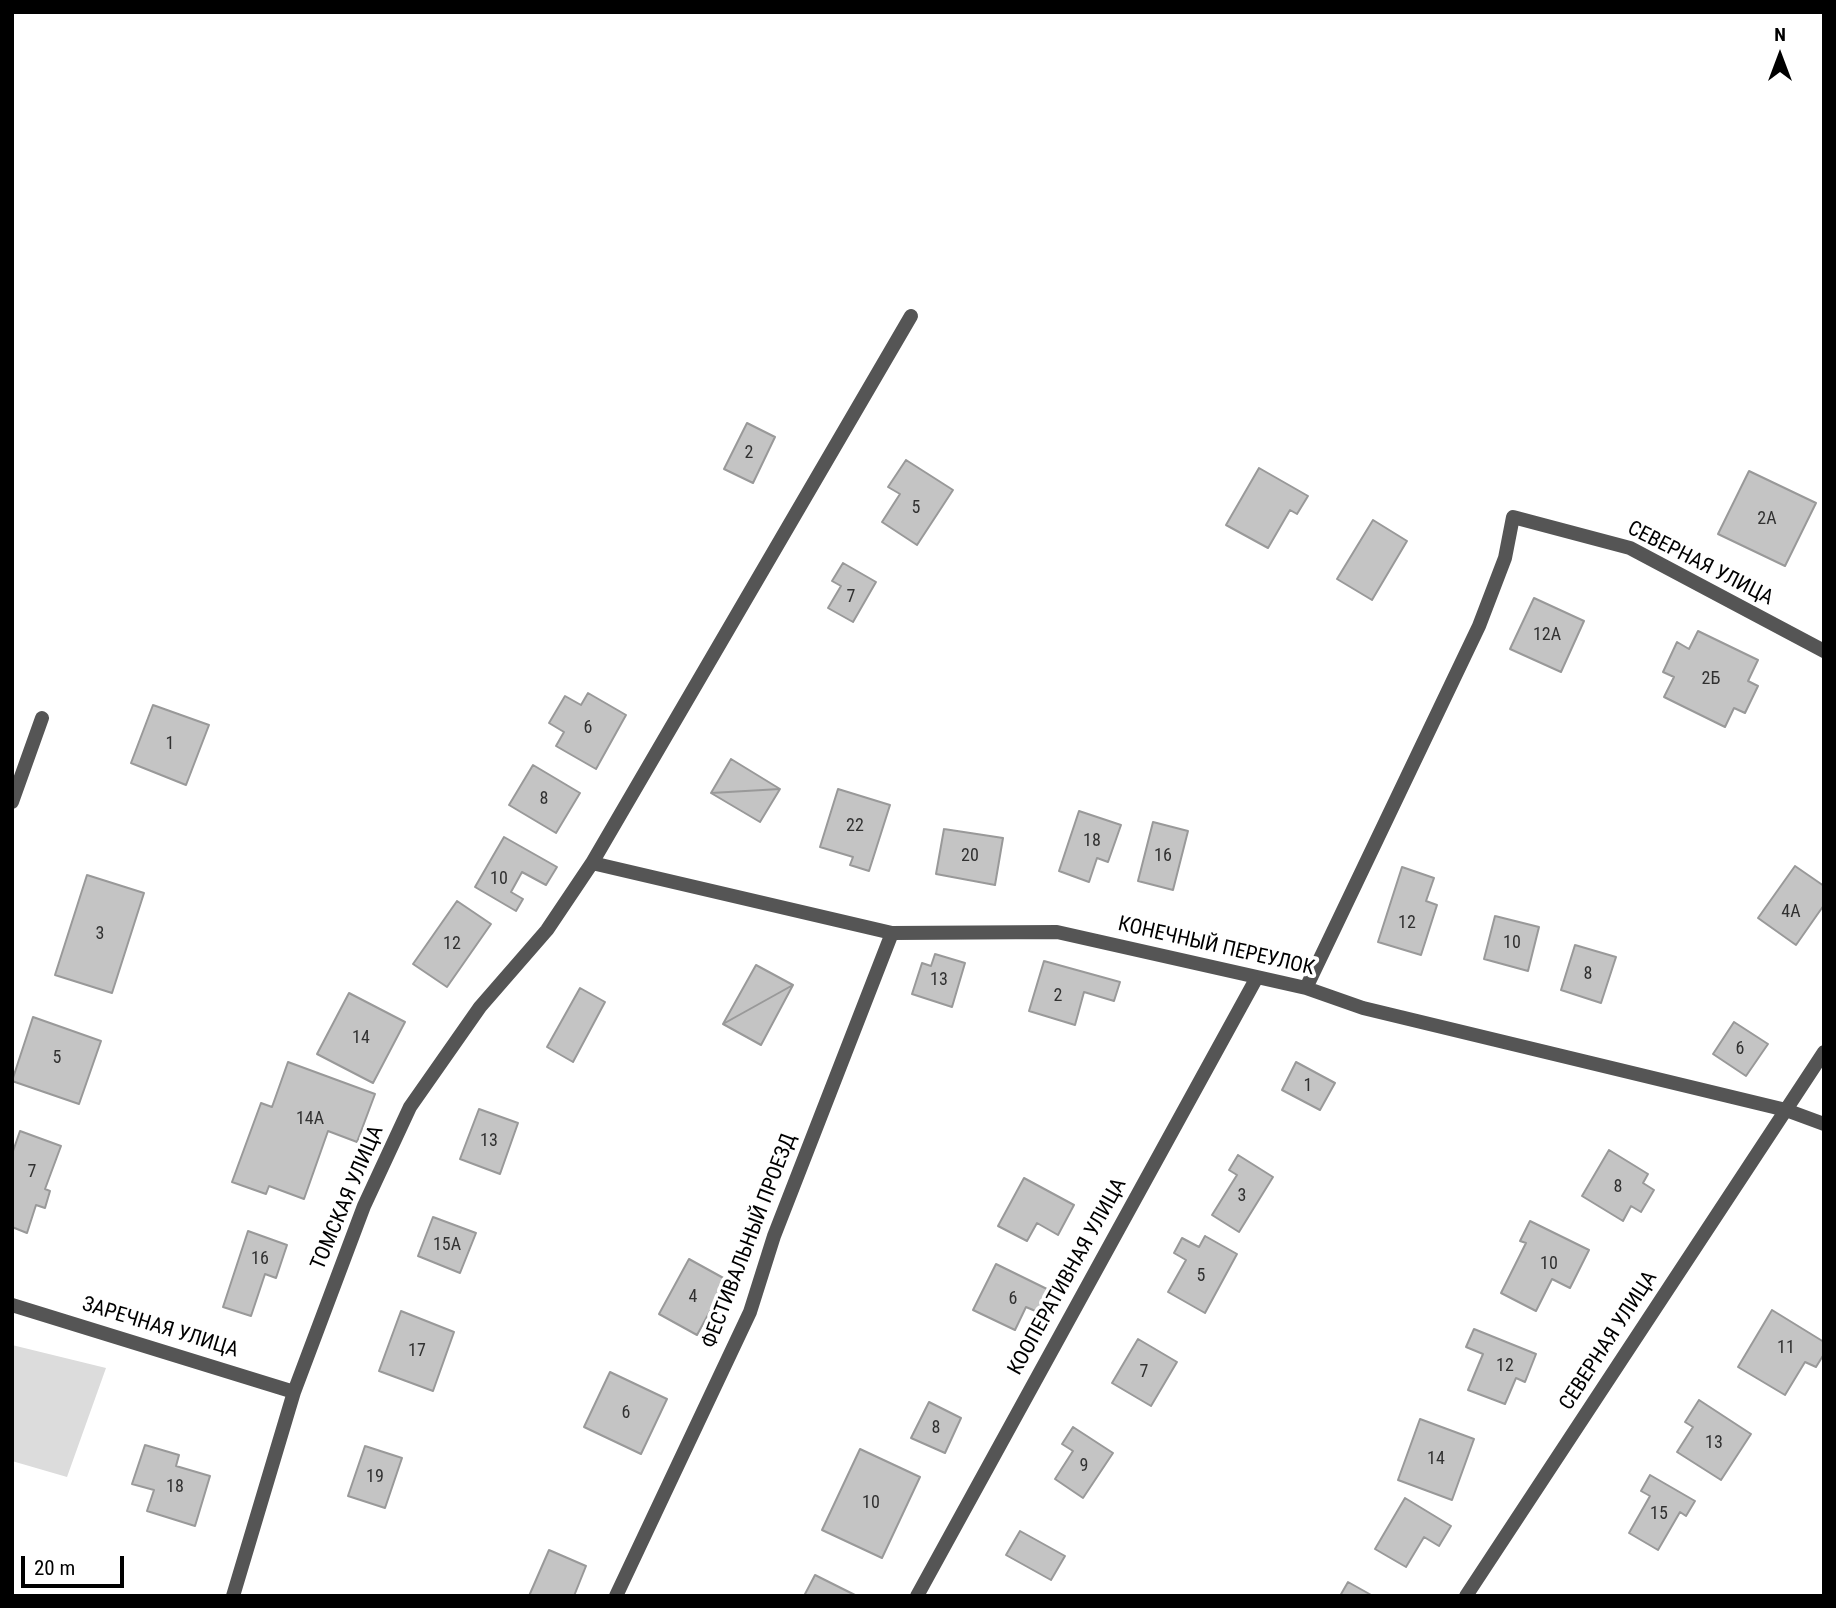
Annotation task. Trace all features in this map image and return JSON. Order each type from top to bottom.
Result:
[{"type":"street","name":"ТОМСКАЯ УЛИЦА","points":[[233,1596],[295,1392],[364,1206],[410,1107],[480,1007],[547,930],[592,863],[911,316]]},
{"type":"street","name":"СЕВЕРНАЯ УЛИЦА","points":[[1306,988],[1479,626],[1505,558],[1513,517],[1630,548],[1824,651]]},
{"type":"street","points":[[12,802],[43,718]]},
{"type":"street","name":"КОНЕЧНЫЙ ПЕРЕУЛОК","points":[[592,863],[892,933],[1057,932],[1256,979],[1306,988],[1363,1008],[1786,1110],[1824,1124]]},
{"type":"street","name":"ФЕСТИВАЛЬНЫЙ ПРОЕЗД","points":[[616,1596],[750,1312],[775,1236],[892,933]]},
{"type":"street","name":"КООПЕРАТИВНАЯ УЛИЦА","points":[[917,1596],[1256,979]]},
{"type":"street","name":"СЕВЕРНАЯ УЛИЦА","points":[[1466,1596],[1824,1052]]},
{"type":"street","name":"ЗАРЕЧНАЯ УЛИЦА","points":[[12,1305],[295,1392]]},
{"type":"shaded area","points":[[12,1345],[106,1368],[67,1477],[12,1461]]},
{"type":"building","points":[[747,423],[775,437],[753,483],[724,469]]},
{"type":"building","points":[[906,460],[953,490],[917,545],[882,522],[900,494],[888,487]]},
{"type":"building","points":[[1259,468],[1308,496],[1297,514],[1290,510],[1268,548],[1226,525]]},
{"type":"building","points":[[1749,471],[1816,503],[1785,566],[1718,534]]},
{"type":"building","points":[[1373,520],[1407,541],[1372,600],[1337,579]]},
{"type":"building","points":[[843,563],[876,582],[853,622],[828,608],[841,586],[832,581]]},
{"type":"building","points":[[1534,598],[1584,621],[1561,672],[1510,649]]},
{"type":"building","points":[[1698,631],[1758,660],[1748,681],[1758,686],[1745,713],[1734,708],[1725,727],[1664,697],[1674,677],[1663,672],[1677,642],[1689,649]]},
{"type":"building","points":[[588,693],[626,715],[596,769],[556,746],[564,732],[549,723],[565,696],[581,705]]},
{"type":"building","points":[[153,705],[209,725],[186,785],[131,763]]},
{"type":"building","points":[[731,759],[780,789],[711,793]]},
{"type":"building","points":[[533,765],[580,793],[556,833],[509,805]]},
{"type":"building","points":[[780,789],[760,822],[711,793]]},
{"type":"building","points":[[838,789],[890,805],[869,871],[850,865],[853,857],[820,847]]},
{"type":"building","points":[[1079,811],[1121,825],[1108,862],[1097,858],[1089,882],[1059,871]]},
{"type":"building","points":[[1153,822],[1188,831],[1173,890],[1138,881]]},
{"type":"building","points":[[944,829],[1003,838],[995,885],[936,874]]},
{"type":"building","points":[[504,837],[557,867],[546,885],[522,872],[511,892],[523,899],[516,911],[475,887]]},
{"type":"building","points":[[1795,866],[1824,886],[1824,905],[1796,945],[1758,918]]},
{"type":"building","points":[[1402,867],[1434,878],[1426,901],[1437,905],[1421,955],[1378,942]]},
{"type":"building","points":[[87,875],[144,893],[112,993],[55,975]]},
{"type":"building","points":[[457,901],[491,924],[447,987],[413,964]]},
{"type":"building","points":[[1495,916],[1539,927],[1528,971],[1484,959]]},
{"type":"building","points":[[1575,945],[1616,957],[1601,1003],[1561,990]]},
{"type":"building","points":[[935,954],[965,963],[952,1007],[912,994],[922,963],[931,966]]},
{"type":"building","points":[[1044,961],[1120,982],[1114,1001],[1084,992],[1075,1025],[1029,1011]]},
{"type":"building","points":[[756,965],[793,985],[723,1024]]},
{"type":"building","points":[[793,985],[761,1045],[723,1024]]},
{"type":"building","points":[[580,988],[605,1002],[573,1062],[547,1047]]},
{"type":"building","points":[[349,993],[405,1022],[373,1083],[317,1054]]},
{"type":"building","points":[[33,1017],[101,1041],[79,1104],[12,1081]]},
{"type":"building","points":[[1734,1022],[1768,1044],[1746,1076],[1713,1054]]},
{"type":"building","points":[[288,1062],[375,1094],[357,1142],[328,1131],[304,1199],[269,1186],[266,1194],[232,1182],[261,1103],[272,1107]]},
{"type":"building","points":[[1296,1062],[1335,1083],[1320,1110],[1282,1090]]},
{"type":"building","points":[[479,1109],[518,1123],[500,1174],[460,1159]]},
{"type":"building","points":[[20,1131],[61,1146],[45,1189],[50,1191],[45,1208],[36,1205],[27,1233],[12,1227],[12,1154]]},
{"type":"building","points":[[1609,1150],[1648,1174],[1643,1183],[1654,1190],[1641,1212],[1631,1206],[1623,1221],[1582,1196]]},
{"type":"building","points":[[1238,1155],[1273,1177],[1239,1232],[1212,1215],[1237,1175],[1229,1170]]},
{"type":"building","points":[[1024,1178],[1074,1205],[1058,1235],[1037,1223],[1027,1241],[998,1226]]},
{"type":"building","points":[[433,1217],[476,1233],[460,1273],[418,1256]]},
{"type":"building","points":[[1530,1221],[1589,1250],[1570,1288],[1552,1279],[1536,1311],[1501,1293],[1526,1243],[1520,1241]]},
{"type":"building","points":[[248,1231],[287,1245],[276,1278],[265,1274],[251,1316],[223,1307]]},
{"type":"building","points":[[1205,1236],[1237,1254],[1205,1313],[1168,1292],[1186,1260],[1174,1253],[1182,1238],[1199,1247]]},
{"type":"building","points":[[689,1259],[727,1280],[697,1335],[659,1314]]},
{"type":"building","points":[[996,1264],[1051,1291],[1040,1313],[1026,1307],[1015,1330],[973,1310]]},
{"type":"building","points":[[1772,1310],[1824,1342],[1824,1354],[1816,1367],[1805,1362],[1785,1395],[1738,1367]]},
{"type":"building","points":[[401,1311],[454,1332],[433,1391],[379,1371]]},
{"type":"building","points":[[1474,1329],[1536,1354],[1525,1382],[1516,1378],[1505,1404],[1468,1390],[1483,1354],[1466,1347]]},
{"type":"building","points":[[1138,1339],[1177,1362],[1151,1406],[1112,1383]]},
{"type":"building","points":[[610,1372],[667,1399],[641,1454],[584,1427]]},
{"type":"building","points":[[1699,1400],[1751,1434],[1721,1480],[1677,1452],[1693,1427],[1685,1422]]},
{"type":"building","points":[[929,1402],[961,1418],[945,1453],[911,1438]]},
{"type":"building","points":[[1420,1419],[1474,1439],[1452,1500],[1398,1480]]},
{"type":"building","points":[[1073,1427],[1113,1453],[1083,1498],[1055,1479],[1073,1451],[1062,1444]]},
{"type":"building","points":[[145,1445],[179,1455],[176,1466],[210,1476],[195,1526],[147,1511],[154,1490],[132,1484]]},
{"type":"building","points":[[365,1446],[402,1458],[385,1508],[348,1496]]},
{"type":"building","points":[[860,1449],[920,1477],[882,1558],[822,1530]]},
{"type":"building","points":[[1650,1475],[1695,1501],[1686,1516],[1680,1512],[1658,1550],[1629,1533],[1650,1496],[1641,1491]]},
{"type":"building","points":[[1405,1498],[1451,1526],[1439,1546],[1424,1537],[1406,1567],[1375,1549]]},
{"type":"building","points":[[1020,1531],[1065,1556],[1051,1580],[1006,1555]]},
{"type":"building","points":[[549,1550],[586,1566],[574,1596],[529,1596]]},
{"type":"building","points":[[815,1575],[857,1596],[804,1596]]},
{"type":"building","points":[[1348,1582],[1373,1596],[1340,1596]]}]
